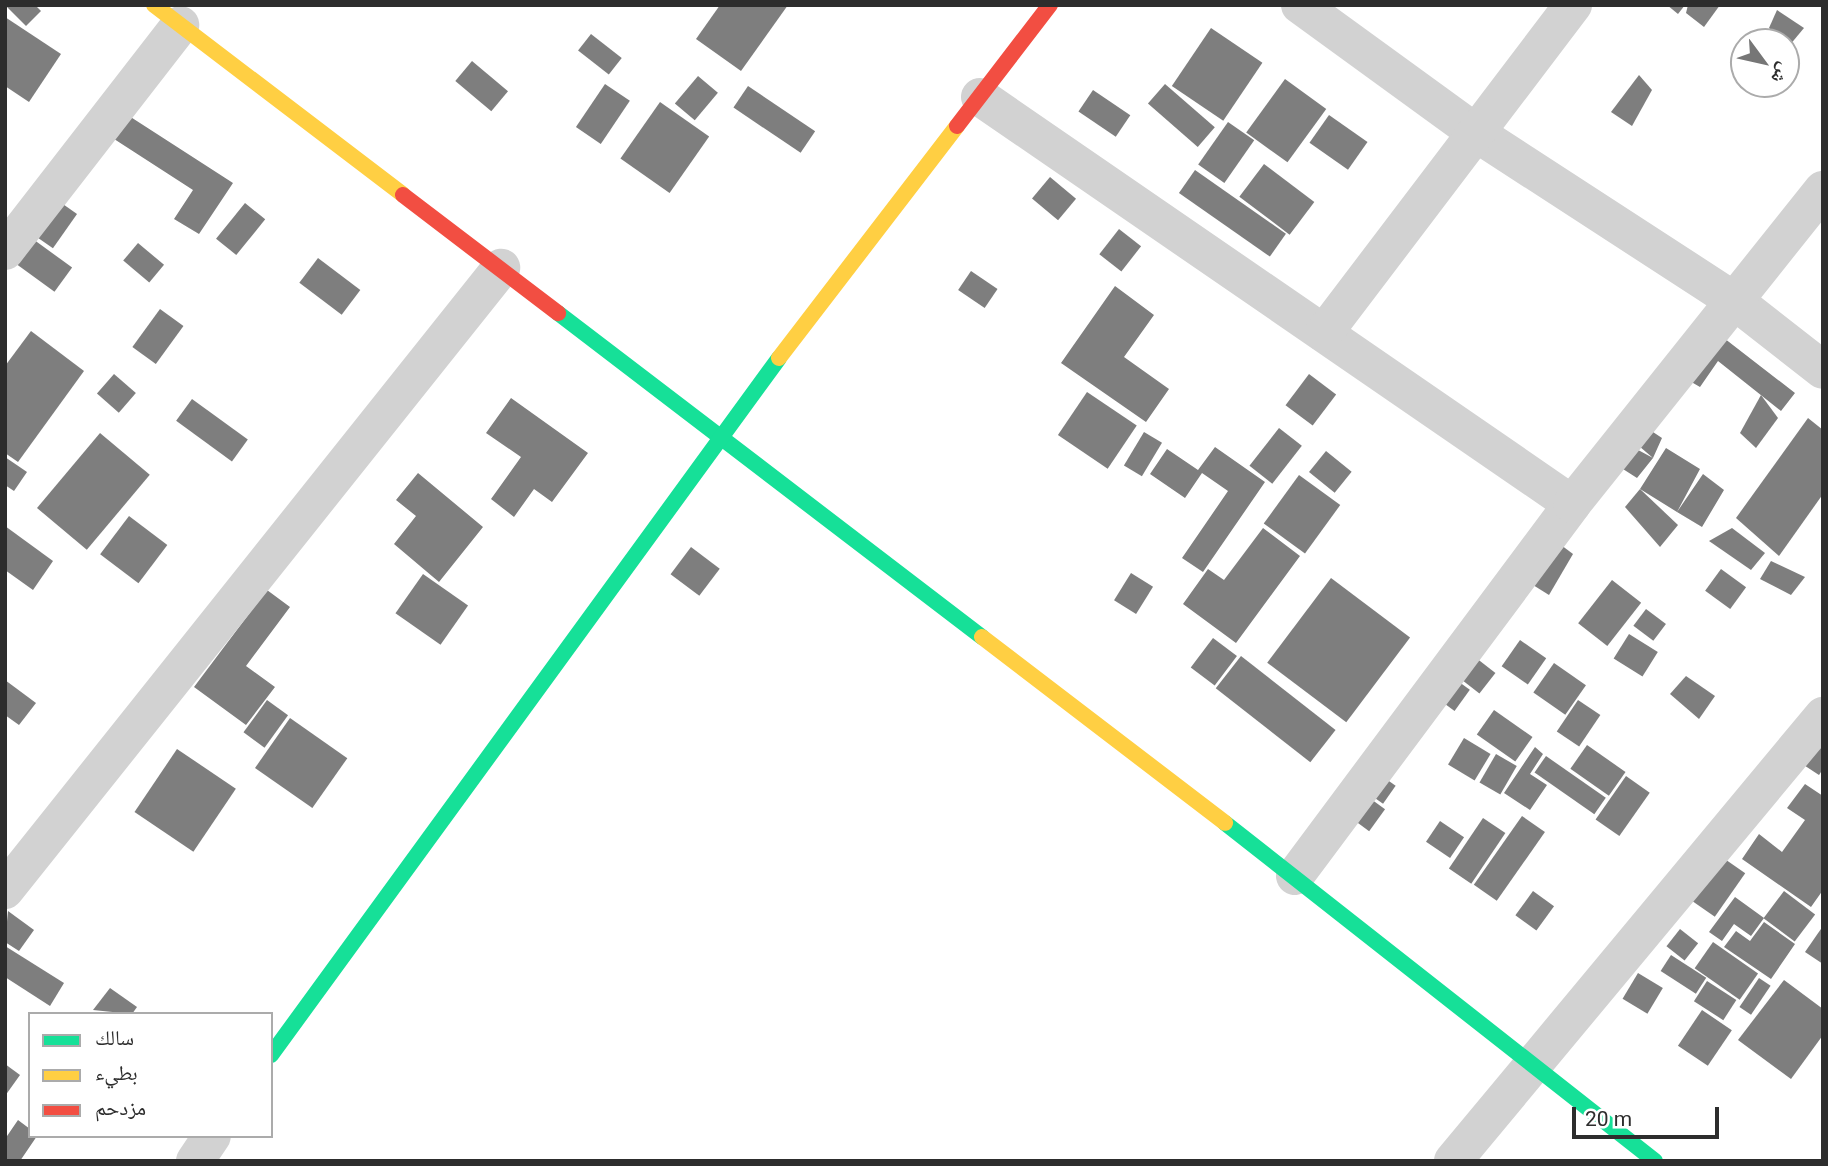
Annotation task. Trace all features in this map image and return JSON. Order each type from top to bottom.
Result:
[{"type":"street","points":[[273,1052],[720,434],[1050,5]]},
{"type":"street","points":[[1300,5],[1476,132],[1736,302],[1823,370]]},
{"type":"street","points":[[1324,333],[1573,5]]},
{"type":"street","points":[[5,251],[167,15],[720,434],[1295,876],[1533,1061],[1655,1161]]},
{"type":"street","points":[[980,97],[1572,504]]},
{"type":"street","points":[[1295,876],[1572,504],[1823,190]]},
{"type":"street","points":[[5,890],[501,268]]},
{"type":"street","points":[[1453,1161],[1533,1061],[1823,716]]},
{"type":"street","points":[[195,1161],[211,1138]]},
{"type":"building","points":[[5,5],[35,5],[41,11],[26,26]]},
{"type":"building","points":[[720,5],[788,5],[741,71],[696,39]]},
{"type":"building","points":[[1667,5],[1685,5],[1678,14]]},
{"type":"building","points":[[1688,5],[1720,5],[1704,27],[1686,13]]},
{"type":"building","points":[[1777,10],[1804,28],[1800,33],[1800,28],[1769,28]]},
{"type":"building","points":[[5,17],[61,54],[29,102],[5,86]]},
{"type":"building","points":[[1211,28],[1262,63],[1223,121],[1172,86]]},
{"type":"building","points":[[591,34],[622,58],[609,75],[578,51]]},
{"type":"building","points":[[472,61],[508,91],[491,111],[455,81]]},
{"type":"building","points":[[1639,75],[1652,90],[1632,126],[1611,112]]},
{"type":"building","points":[[698,76],[718,93],[695,120],[675,104]]},
{"type":"building","points":[[1285,79],[1326,109],[1287,162],[1246,132]]},
{"type":"building","points":[[605,84],[630,101],[601,144],[576,127]]},
{"type":"building","points":[[1165,84],[1215,127],[1198,147],[1148,104]]},
{"type":"building","points":[[748,86],[815,131],[801,153],[733,108]]},
{"type":"building","points":[[1093,90],[1130,115],[1116,137],[1078,112]]},
{"type":"building","points":[[660,102],[709,136],[670,193],[620,159]]},
{"type":"building","points":[[126,114],[233,183],[199,234],[174,219],[193,190],[111,137]]},
{"type":"building","points":[[1329,115],[1368,142],[1348,170],[1309,143]]},
{"type":"building","points":[[1228,122],[1254,140],[1224,183],[1198,165]]},
{"type":"building","points":[[1264,164],[1314,202],[1290,235],[1239,197]]},
{"type":"building","points":[[1195,170],[1286,234],[1270,257],[1179,193]]},
{"type":"building","points":[[1050,177],[1076,199],[1058,220],[1032,198]]},
{"type":"building","points":[[50,195],[77,214],[53,248],[26,229]]},
{"type":"building","points":[[245,203],[265,219],[236,255],[216,239]]},
{"type":"building","points":[[1119,229],[1141,246],[1121,271],[1099,254]]},
{"type":"building","points":[[26,234],[72,268],[54,292],[8,258]]},
{"type":"building","points":[[138,243],[164,265],[149,282],[123,261]]},
{"type":"building","points":[[318,258],[360,290],[342,315],[299,283]]},
{"type":"building","points":[[971,271],[998,289],[985,308],[958,290]]},
{"type":"building","points":[[1115,286],[1154,315],[1124,357],[1169,389],[1146,422],[1061,363]]},
{"type":"building","points":[[160,309],[183,326],[156,364],[132,347]]},
{"type":"building","points":[[31,331],[84,371],[18,462],[5,453],[5,366]]},
{"type":"building","points":[[1720,335],[1795,393],[1781,411],[1718,361],[1700,387],[1681,376]]},
{"type":"building","points":[[114,374],[136,393],[119,413],[97,394]]},
{"type":"building","points":[[1309,374],[1336,394],[1313,426],[1286,405]]},
{"type":"building","points":[[1087,392],[1137,426],[1108,469],[1058,435]]},
{"type":"building","points":[[1761,395],[1778,418],[1756,448],[1740,433]]},
{"type":"building","points":[[511,398],[588,453],[552,502],[534,489],[514,517],[491,499],[521,457],[486,433]]},
{"type":"building","points":[[192,399],[248,440],[232,461],[176,421]]},
{"type":"building","points":[[1808,418],[1823,430],[1823,494],[1779,556],[1736,518]]},
{"type":"building","points":[[1644,426],[1662,438],[1653,458],[1632,440]]},
{"type":"building","points":[[1279,428],[1302,446],[1272,484],[1249,466]]},
{"type":"building","points":[[1144,432],[1162,443],[1142,476],[1124,465]]},
{"type":"building","points":[[100,433],[150,475],[87,550],[37,508]]},
{"type":"building","points":[[1627,444],[1653,458],[1637,478],[1612,462]]},
{"type":"building","points":[[1215,447],[1265,482],[1203,572],[1182,558],[1228,491],[1202,473],[1185,498],[1150,474],[1167,449],[1198,470]]},
{"type":"building","points":[[1666,448],[1700,469],[1677,512],[1640,489]]},
{"type":"building","points":[[1326,451],[1352,472],[1335,493],[1309,472]]},
{"type":"building","points":[[5,457],[27,472],[14,491],[5,485]]},
{"type":"building","points":[[418,473],[483,527],[439,582],[394,544],[416,516],[396,500]]},
{"type":"building","points":[[1703,474],[1724,490],[1702,527],[1677,512]]},
{"type":"building","points":[[1299,475],[1340,505],[1305,554],[1264,524]]},
{"type":"building","points":[[1640,489],[1678,525],[1660,547],[1625,507]]},
{"type":"building","points":[[129,516],[167,545],[138,583],[100,554]]},
{"type":"building","points":[[5,526],[53,561],[33,590],[5,570]]},
{"type":"building","points":[[1263,528],[1300,556],[1236,643],[1183,604],[1208,569],[1224,580]]},
{"type":"building","points":[[1732,528],[1765,553],[1751,570],[1709,541]]},
{"type":"building","points":[[1553,539],[1573,554],[1549,595],[1525,580]]},
{"type":"building","points":[[691,547],[720,569],[699,596],[671,574]]},
{"type":"building","points":[[1771,561],[1805,577],[1791,595],[1760,579]]},
{"type":"building","points":[[1721,569],[1746,587],[1730,609],[1705,591]]},
{"type":"building","points":[[1131,573],[1153,587],[1136,614],[1114,600]]},
{"type":"building","points":[[423,574],[468,606],[441,645],[395,613]]},
{"type":"building","points":[[1331,578],[1410,638],[1346,722],[1267,663]]},
{"type":"building","points":[[1612,580],[1641,603],[1607,646],[1578,623]]},
{"type":"building","points":[[267,590],[290,607],[246,666],[275,687],[246,725],[194,687]]},
{"type":"building","points":[[1646,609],[1666,624],[1653,641],[1633,626]]},
{"type":"building","points":[[1629,634],[1658,652],[1642,677],[1614,659]]},
{"type":"building","points":[[1213,638],[1237,656],[1215,686],[1191,668]]},
{"type":"building","points":[[1520,640],[1546,658],[1528,685],[1502,666]]},
{"type":"building","points":[[1471,654],[1495,673],[1479,694],[1455,674]]},
{"type":"building","points":[[1241,656],[1336,730],[1310,762],[1216,688]]},
{"type":"building","points":[[1554,663],[1586,685],[1565,715],[1533,692]]},
{"type":"building","points":[[1448,674],[1470,690],[1455,711],[1433,695]]},
{"type":"building","points":[[1686,676],[1715,696],[1699,719],[1670,694]]},
{"type":"building","points":[[5,680],[36,703],[19,725],[5,715]]},
{"type":"building","points":[[267,700],[288,715],[265,748],[243,732]]},
{"type":"building","points":[[1578,700],[1600,715],[1579,747],[1557,732]]},
{"type":"building","points":[[1494,710],[1533,737],[1515,762],[1477,735]]},
{"type":"building","points":[[290,718],[347,758],[312,808],[255,768]]},
{"type":"building","points":[[1823,720],[1823,769],[1819,775],[1793,758]]},
{"type":"building","points":[[1464,738],[1491,754],[1475,781],[1448,765]]},
{"type":"building","points":[[1587,745],[1626,772],[1609,796],[1570,769]]},
{"type":"building","points":[[1535,747],[1543,754],[1530,774],[1547,785],[1530,810],[1504,793]]},
{"type":"building","points":[[177,749],[236,789],[193,852],[135,812]]},
{"type":"building","points":[[1496,754],[1517,766],[1500,795],[1480,783]]},
{"type":"building","points":[[1546,756],[1606,798],[1594,814],[1535,772]]},
{"type":"building","points":[[1376,772],[1396,786],[1383,804],[1363,790]]},
{"type":"building","points":[[1626,776],[1650,793],[1619,836],[1596,819]]},
{"type":"building","points":[[1805,784],[1823,796],[1823,890],[1811,907],[1742,859],[1759,834],[1782,852],[1805,820],[1787,808]]},
{"type":"building","points":[[1364,794],[1385,809],[1369,831],[1348,816]]},
{"type":"building","points":[[1522,816],[1545,832],[1497,901],[1474,885]]},
{"type":"building","points":[[1483,818],[1505,833],[1471,884],[1449,869]]},
{"type":"building","points":[[1440,821],[1464,837],[1450,858],[1426,842]]},
{"type":"building","points":[[1719,855],[1745,873],[1715,917],[1689,898]]},
{"type":"building","points":[[1533,891],[1554,906],[1536,931],[1515,915]]},
{"type":"building","points":[[1784,891],[1815,914],[1795,942],[1764,918]]},
{"type":"building","points":[[1735,897],[1764,918],[1751,936],[1734,924],[1722,941],[1709,932]]},
{"type":"building","points":[[8,911],[34,930],[19,951],[5,942]]},
{"type":"building","points":[[1764,922],[1795,944],[1771,979],[1724,947],[1736,931],[1750,941]]},
{"type":"building","points":[[1823,926],[1823,964],[1805,952]]},
{"type":"building","points":[[1680,929],[1698,943],[1685,960],[1666,946]]},
{"type":"building","points":[[1713,942],[1758,974],[1740,1000],[1695,968]]},
{"type":"building","points":[[5,946],[64,983],[50,1006],[5,977]]},
{"type":"building","points":[[1671,955],[1706,978],[1696,994],[1661,971]]},
{"type":"building","points":[[1638,973],[1663,988],[1647,1014],[1623,999]]},
{"type":"building","points":[[1759,978],[1771,986],[1751,1015],[1739,1007]]},
{"type":"building","points":[[1784,980],[1823,1009],[1823,1035],[1791,1079],[1738,1040]]},
{"type":"building","points":[[1707,981],[1736,1000],[1723,1020],[1694,1001]]},
{"type":"building","points":[[110,988],[137,1007],[133,1012],[93,1010]]},
{"type":"building","points":[[1702,1010],[1732,1030],[1708,1066],[1678,1046]]},
{"type":"building","points":[[5,1064],[20,1075],[5,1096]]},
{"type":"building","points":[[18,1120],[28,1128],[28,1138],[36,1138],[20,1161],[5,1161],[5,1139]]},
{"type":"traffic: fast","points":[[558,313],[982,637]]},
{"type":"traffic: fast","points":[[273,1052],[779,358]]},
{"type":"traffic: fast","points":[[1225,823],[1655,1161]]},
{"type":"traffic: slow","points":[[154,5],[403,195]]},
{"type":"traffic: slow","points":[[779,358],[957,126]]},
{"type":"traffic: slow","points":[[982,637],[1225,823]]},
{"type":"traffic: jam","points":[[957,126],[1050,5]]},
{"type":"traffic: jam","points":[[403,195],[558,313]]}]
